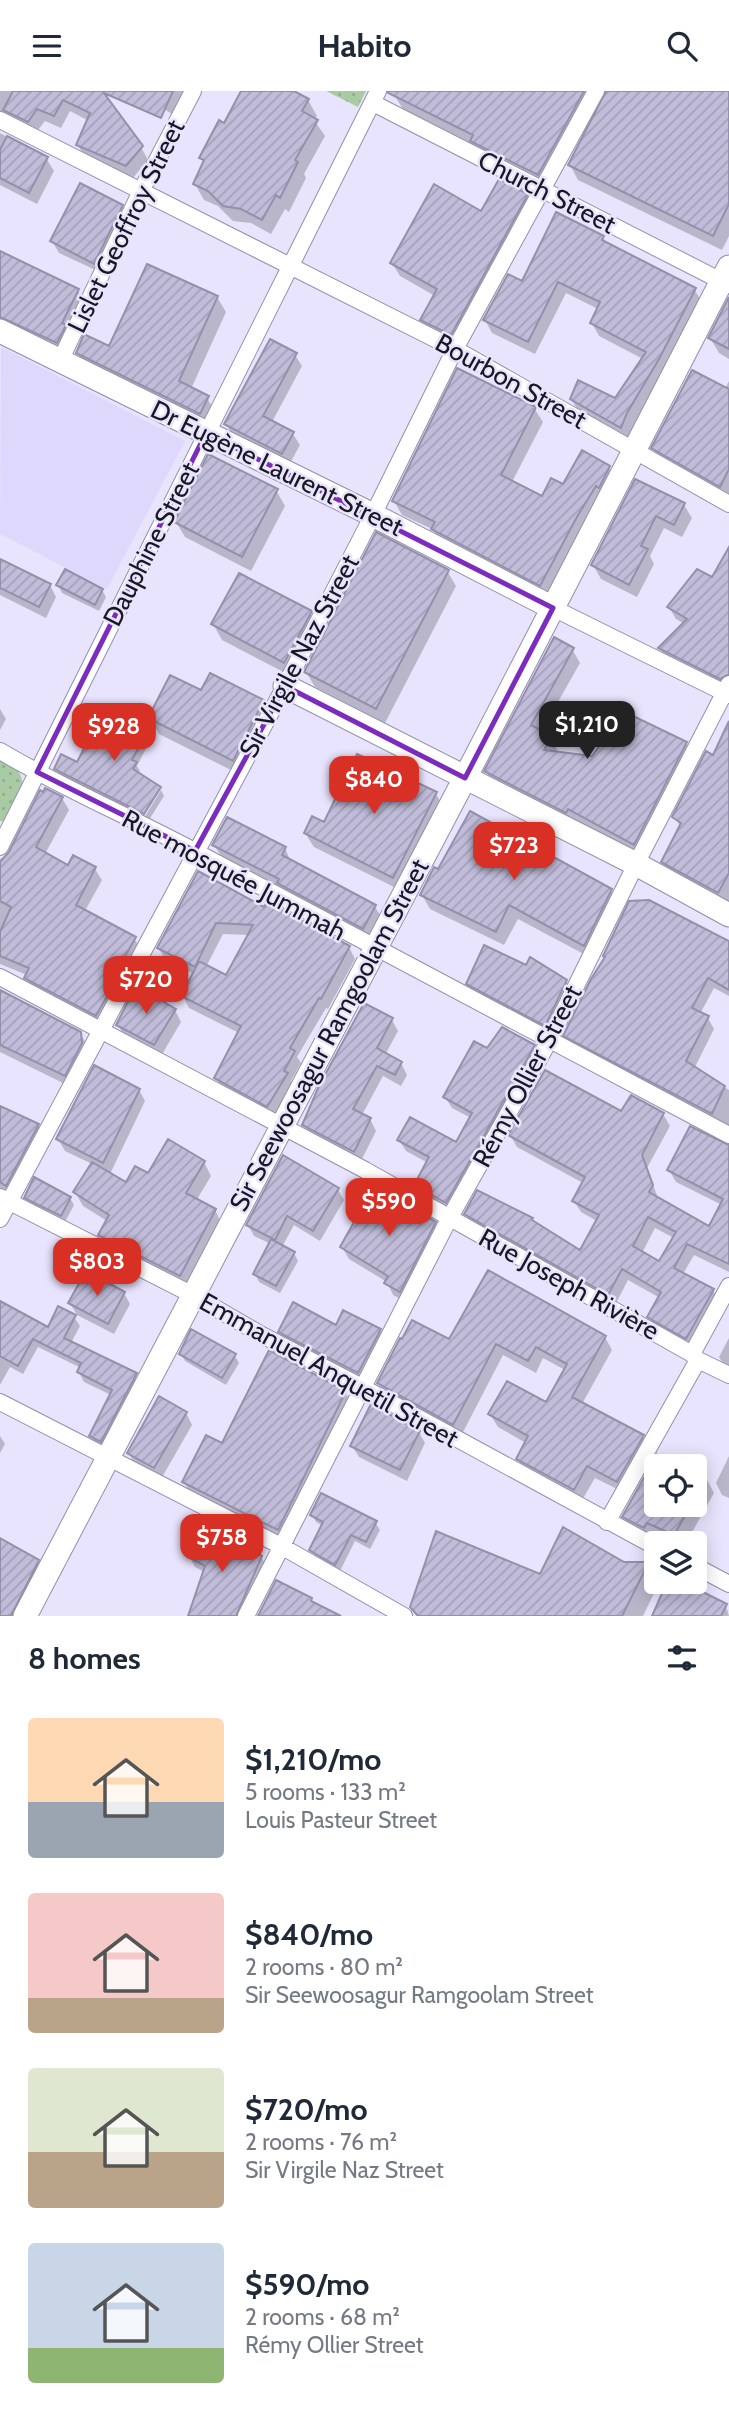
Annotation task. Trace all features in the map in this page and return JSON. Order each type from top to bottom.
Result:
[{"type":"main road","name":"Sir Seewoosagur Ramgoolam Street","points":[[25,1616],[554,608],[633,450],[727,278]]},
{"type":"main road","name":"Dr Eugène Laurent Street","points":[[0,331],[373,515],[554,608]]},
{"type":"main road","points":[[285,686],[636,864],[729,915]]},
{"type":"street","name":"Lislet Geoffroy Street","points":[[60,361],[141,191],[193,91]]},
{"type":"street","name":"Sir Virgile Naz Street","points":[[0,1219],[4,1199],[100,1030],[285,686],[455,349],[596,91]]},
{"type":"street","name":"Church Street","points":[[375,97],[543,189],[727,278]]},
{"type":"street","name":"Dauphine Street","points":[[0,847],[375,97]]},
{"type":"street","name":"Bourbon Street","points":[[0,120],[455,349],[729,504]]},
{"type":"street","points":[[554,608],[727,691]]},
{"type":"street","name":"Rémy Ollier Street","points":[[246,1616],[450,1217],[549,1041],[636,864],[727,691]]},
{"type":"street","name":"Rue mosquée Jummah","points":[[0,751],[195,851],[373,949],[729,1135]]},
{"type":"street","name":"Rue Joseph Rivière","points":[[0,977],[365,1170],[729,1375]]},
{"type":"street","name":"Emmanuel Anquetil Street","points":[[4,1199],[193,1295],[260,1334],[644,1541]]},
{"type":"street","points":[[607,1522],[695,1357],[729,1286]]},
{"type":"street","points":[[0,1402],[281,1546],[404,1616]]},
{"type":"street","points":[[707,1572],[729,1584]]},
{"type":"highlighted area","points":[[206,433],[553,608],[465,778],[285,686],[195,851],[37,772]]},
{"type":"shaded area","points":[[1,347],[185,441],[107,589],[0,534]]},
{"type":"green space","points":[[326,91],[366,91],[358,107]]},
{"type":"green space","points":[[0,756],[17,770],[23,785],[13,823],[0,821]]},
{"type":"building","points":[[13,91],[173,91],[161,118],[104,93],[143,146],[126,166],[76,145],[90,113],[63,100],[54,116],[37,109],[28,122],[3,110]]},
{"type":"building","points":[[241,91],[294,91],[309,99],[302,111],[318,120],[295,160],[298,162],[280,198],[276,195],[262,220],[241,209],[223,206],[208,191],[193,184],[204,160],[199,158],[219,120],[224,123]]},
{"type":"building","points":[[388,91],[584,91],[538,175],[470,141],[473,135]]},
{"type":"building","points":[[606,91],[729,91],[729,204],[713,236],[568,165]]},
{"type":"building","points":[[7,136],[48,157],[29,193],[0,178],[0,150]]},
{"type":"building","points":[[499,179],[528,194],[451,335],[420,320],[437,289],[390,263],[434,184],[481,211]]},
{"type":"building","points":[[80,183],[123,205],[94,264],[50,241]]},
{"type":"building","points":[[556,212],[604,236],[602,240],[696,288],[621,428],[570,399],[578,380],[615,398],[646,352],[590,323],[600,302],[558,282],[528,342],[483,320],[508,274],[522,281]]},
{"type":"building","points":[[0,251],[79,289],[62,323],[66,325],[57,343],[0,317]]},
{"type":"building","points":[[147,264],[218,296],[179,381],[209,396],[200,414],[76,353],[84,334],[109,346]]},
{"type":"building","points":[[729,297],[729,349],[708,338]]},
{"type":"building","points":[[270,339],[297,353],[263,416],[294,432],[282,454],[224,424]]},
{"type":"building","points":[[457,368],[536,407],[501,475],[542,496],[551,478],[563,484],[582,450],[610,466],[599,488],[596,486],[578,515],[540,586],[431,529],[435,522],[392,501]]},
{"type":"building","points":[[692,370],[729,389],[729,469],[720,487],[651,448]]},
{"type":"building","points":[[208,454],[278,489],[242,557],[174,522]]},
{"type":"building","points":[[635,479],[685,503],[674,525],[656,516],[641,546],[648,549],[629,585],[591,565]]},
{"type":"building","points":[[376,532],[449,570],[376,709],[304,672]]},
{"type":"building","points":[[729,547],[729,674],[720,679],[658,648],[687,619],[667,607],[697,569],[712,577]]},
{"type":"building","points":[[0,559],[51,584],[39,607],[0,588]]},
{"type":"building","points":[[65,569],[103,589],[95,605],[56,585]]},
{"type":"building","points":[[239,573],[312,611],[284,663],[211,624]]},
{"type":"building","points":[[554,637],[574,648],[531,725],[552,736],[544,750],[592,756],[625,712],[687,742],[634,845],[568,809],[566,813],[484,771]]},
{"type":"building","points":[[210,673],[264,700],[233,761],[148,718],[170,675],[201,690]]},
{"type":"building","points":[[111,708],[149,729],[132,760],[137,762],[133,769],[161,787],[144,814],[54,769],[61,754],[77,762],[90,737],[93,739]]},
{"type":"building","points":[[729,721],[729,873],[718,893],[661,862],[681,823],[672,817],[706,751],[713,755]]},
{"type":"building","points":[[357,754],[437,792],[393,878],[304,833],[312,816],[324,822]]},
{"type":"building","points":[[45,788],[63,797],[36,847],[68,865],[73,855],[96,867],[76,905],[136,937],[96,1016],[24,978],[29,968],[0,956],[0,932],[11,907],[0,901],[0,862],[9,852],[40,790],[43,792]]},
{"type":"building","points":[[470,811],[612,889],[584,946],[509,905],[496,932],[420,895],[434,867],[438,869]]},
{"type":"building","points":[[227,817],[286,847],[282,855],[376,905],[363,929],[277,883],[279,879],[212,845]]},
{"type":"building","points":[[198,871],[264,907],[267,902],[350,946],[290,1048],[295,1051],[284,1071],[288,1073],[267,1107],[214,1078],[241,1026],[181,996],[199,961],[226,975],[253,925],[216,923],[195,967],[157,948]]},
{"type":"building","points":[[649,900],[729,941],[729,990],[708,978],[692,1008],[709,1016],[686,1061],[725,1086],[712,1114],[563,1036],[605,957],[603,956],[629,901]]},
{"type":"building","points":[[484,945],[526,965],[530,957],[567,980],[545,1026],[466,984]]},
{"type":"building","points":[[136,986],[176,1009],[154,1045],[116,1025]]},
{"type":"building","points":[[0,990],[81,1032],[82,1043],[65,1076],[0,1045]]},
{"type":"building","points":[[364,1003],[393,1018],[377,1048],[402,1062],[395,1075],[377,1066],[353,1109],[371,1118],[354,1152],[302,1125],[319,1086]]},
{"type":"building","points":[[502,1027],[535,1045],[446,1203],[414,1185],[429,1157],[397,1140],[410,1117],[456,1142],[472,1113],[443,1097],[474,1041],[487,1048]]},
{"type":"building","points":[[94,1065],[140,1089],[103,1163],[56,1139]]},
{"type":"building","points":[[545,1070],[621,1111],[631,1095],[664,1113],[642,1155],[653,1185],[649,1192],[709,1226],[723,1199],[667,1170],[690,1126],[729,1145],[729,1264],[687,1244],[674,1268],[714,1289],[686,1339],[647,1317],[661,1292],[622,1269],[608,1295],[464,1214],[477,1190],[533,1218],[532,1220],[580,1250],[599,1215],[572,1201],[585,1177],[508,1135]],"holes":[[[648,1217],[676,1232],[659,1261],[633,1246]]]},
{"type":"building","points":[[0,1106],[39,1124],[6,1186],[0,1182]]},
{"type":"building","points":[[168,1139],[205,1161],[186,1193],[216,1209],[180,1276],[98,1235],[109,1215],[73,1192],[92,1162],[126,1182],[135,1166],[148,1173]]},
{"type":"building","points":[[283,1155],[339,1188],[313,1231],[287,1216],[275,1240],[246,1225]]},
{"type":"building","points":[[34,1177],[71,1197],[61,1216],[24,1198]]},
{"type":"building","points":[[372,1190],[436,1222],[400,1292],[384,1283],[388,1276],[340,1247]]},
{"type":"building","points":[[271,1239],[295,1252],[276,1286],[253,1274]]},
{"type":"building","points":[[488,1270],[606,1336],[572,1397],[644,1435],[617,1482],[587,1466],[574,1490],[516,1459],[528,1436],[488,1414],[507,1381],[546,1402],[567,1364],[536,1347],[528,1361],[496,1344],[453,1425],[377,1383],[412,1320],[449,1339]]},
{"type":"building","points":[[86,1271],[125,1292],[108,1324],[68,1303]]},
{"type":"building","points":[[0,1301],[48,1327],[58,1306],[76,1315],[64,1338],[137,1373],[101,1442],[89,1436],[112,1390],[77,1372],[81,1363],[33,1339],[18,1366],[0,1356]]},
{"type":"building","points":[[293,1302],[336,1325],[343,1310],[381,1329],[358,1373],[278,1332]]},
{"type":"building","points":[[191,1329],[236,1354],[222,1378],[179,1354]]},
{"type":"building","points":[[269,1350],[346,1391],[278,1530],[182,1482],[206,1435],[222,1443]]},
{"type":"building","points":[[159,1396],[187,1412],[154,1468],[127,1453]]},
{"type":"building","points":[[371,1404],[420,1431],[400,1470],[350,1446]]},
{"type":"building","points":[[644,1478],[644,1517],[684,1517],[676,1531],[665,1531],[647,1523],[644,1528],[622,1517]]},
{"type":"building","points":[[321,1493],[377,1521],[366,1542],[351,1535],[335,1565],[309,1550],[323,1522],[310,1515]]},
{"type":"building","points":[[205,1524],[262,1556],[236,1616],[188,1616],[205,1566],[187,1556]]},
{"type":"building","points":[[563,1527],[624,1562],[644,1562],[644,1572],[622,1616],[418,1616],[410,1607],[436,1531],[540,1574]]},
{"type":"building","points":[[0,1538],[39,1560],[11,1616],[0,1616]]},
{"type":"building","points":[[276,1580],[312,1598],[311,1601],[341,1616],[258,1616]]},
{"type":"building","points":[[662,1594],[707,1594],[727,1604],[721,1616],[652,1616]]}]
